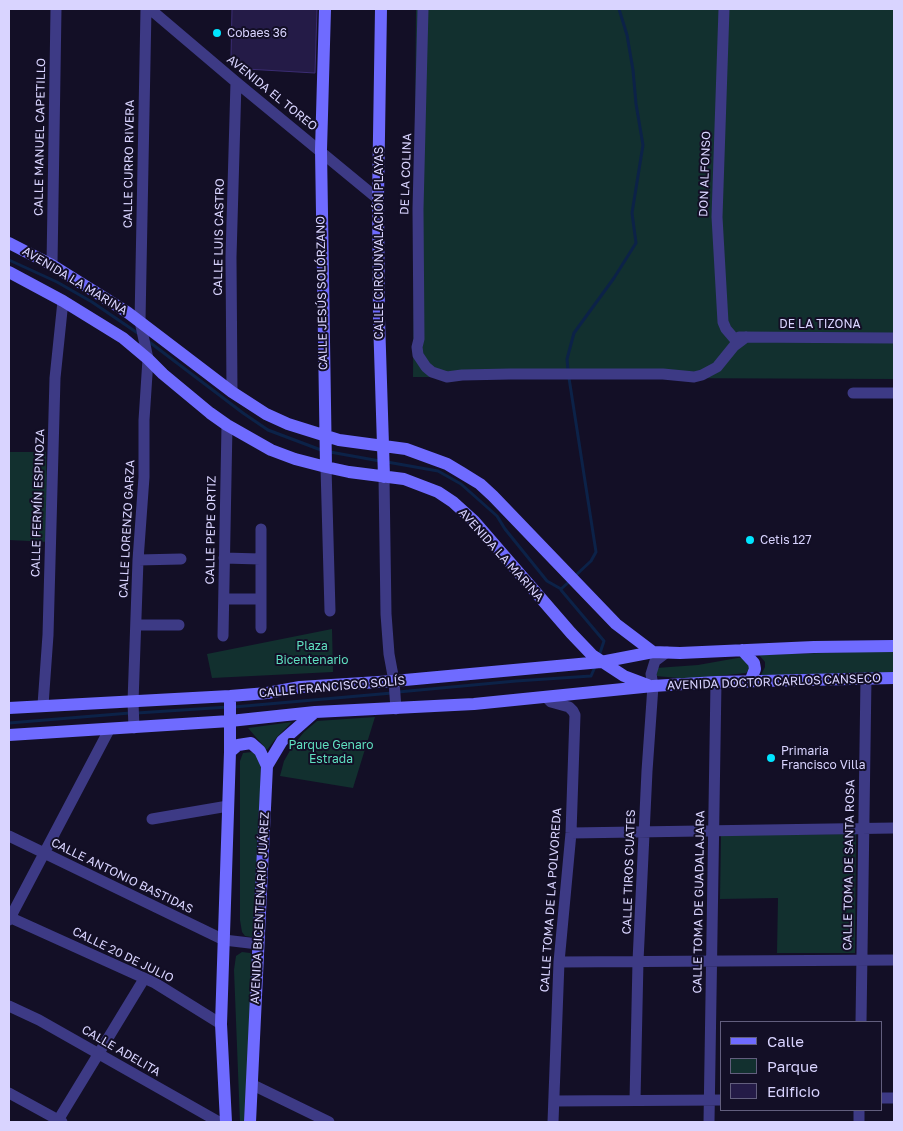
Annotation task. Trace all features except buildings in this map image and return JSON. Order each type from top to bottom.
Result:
[{"type":"main road","name":"CALLE JESÚS SOLÓRZANO","points":[[325,9],[320,150],[325,435]]},
{"type":"main road","name":"CALLE CIRCUNVALACIÓN PLAYAS","points":[[381,9],[378,319],[384,476]]},
{"type":"main road","name":"AVENIDA LA MARINA","points":[[9,243],[52,265],[140,321],[232,392],[266,414],[288,424],[347,441],[406,449],[422,454],[447,464],[480,484],[606,615],[626,633],[653,652]]},
{"type":"main road","name":"AVENIDA LA MARINA","points":[[9,272],[63,301],[124,338],[148,358],[163,374],[227,425],[271,450],[326,468],[404,479],[438,492],[453,502],[474,521],[597,662],[624,676],[653,686]]},
{"type":"main road","points":[[325,435],[326,468]]},
{"type":"main road","points":[[653,652],[894,646]]},
{"type":"main road","points":[[742,650],[754,663],[755,669],[750,682]]},
{"type":"main road","name":"CALLE FRANCISCO SOLÍS","points":[[9,708],[267,693],[300,687],[394,681],[597,662],[653,652]]},
{"type":"main road","name":"AVENIDA DOCTOR CARLOS CANSECO","points":[[653,686],[716,682],[894,678]]},
{"type":"main road","name":"CALLE FRANCISCO SOLÍS","points":[[9,735],[230,721],[316,712],[396,709],[547,698],[653,686]]},
{"type":"main road","points":[[218,1122],[230,752],[230,696]]},
{"type":"main road","name":"AVENIDA BICENTENARIO JUÁREZ","points":[[250,1122],[267,766],[282,741],[316,712]]},
{"type":"main road","points":[[230,752],[238,745],[250,743],[260,751],[267,766]]},
{"type":"street","name":"CALLE MANUEL CAPETILLO","points":[[52,265],[56,9]]},
{"type":"street","name":"CALLE CURRO RIVERA","points":[[140,321],[146,9]]},
{"type":"street","name":"AVENIDA EL TOREO","points":[[150,9],[378,198]]},
{"type":"street","name":"DE LA COLINA","points":[[423,9],[418,209],[419,339],[425,354],[435,366],[462,375],[683,375],[708,364],[739,339]]},
{"type":"street","name":"DON ALFONSO","points":[[724,9],[717,217],[723,322],[724,326],[739,339]]},
{"type":"street","name":"CALLE LUIS CASTRO","points":[[232,392],[230,257],[236,82]]},
{"type":"street","name":"CALLE FERMÍN ESPINOZA","points":[[43,706],[48,625],[55,378],[63,301]]},
{"type":"street","name":"AVENIDA LA MARINA","points":[[140,321],[148,358]]},
{"type":"street","name":"DE LA TIZONA","points":[[739,339],[894,338]]},
{"type":"street","name":"CALLE LORENZO GARZA","points":[[134,728],[133,702],[138,560],[144,477],[144,420],[148,358]]},
{"type":"street","points":[[853,393],[894,393]]},
{"type":"street","name":"CALLE PEPE ORTIZ","points":[[223,636],[227,425]]},
{"type":"street","points":[[326,468],[330,611]]},
{"type":"street","points":[[384,476],[386,614],[396,709]]},
{"type":"street","points":[[261,529],[261,628]]},
{"type":"street","points":[[224,558],[260,559]]},
{"type":"street","points":[[138,560],[181,559]]},
{"type":"street","points":[[224,599],[260,599]]},
{"type":"street","points":[[136,625],[179,625]]},
{"type":"street","name":"CALLE TIROS CUATES","points":[[635,1100],[638,961],[653,686],[651,674],[655,662],[667,652]]},
{"type":"street","name":"CALLE TOMA DE SANTA ROSA","points":[[861,1021],[866,678]]},
{"type":"street","name":"CALLE TOMA DE GUADALAJARA","points":[[709,1122],[716,682]]},
{"type":"street","name":"CALLE TOMA DE LA POLVOREDA","points":[[547,698],[574,711],[571,833],[559,962],[553,1122]]},
{"type":"street","points":[[9,918],[109,730]]},
{"type":"street","points":[[152,819],[228,806]]},
{"type":"street","points":[[571,833],[894,828]]},
{"type":"street","name":"CALLE ANTONIO BASTIDAS","points":[[9,836],[224,940],[258,944]]},
{"type":"street","name":"CALLE 20 DE JULIO","points":[[9,918],[155,983],[221,1024]]},
{"type":"street","points":[[559,962],[894,960]]},
{"type":"street","points":[[9,1094],[59,1121],[144,979]]},
{"type":"street","name":"CALLE ADELITA","points":[[9,1006],[39,1020],[218,1122]]},
{"type":"street","points":[[253,1085],[329,1122]]},
{"type":"street","points":[[554,1101],[720,1100]]},
{"type":"green space","points":[[416,9],[894,9],[894,379],[413,377]]},
{"type":"green space","points":[[9,452],[46,452],[48,542],[9,540]]},
{"type":"green space","name":"Plaza Bicentenario","points":[[332,629],[333,672],[212,678],[207,654]]},
{"type":"green space","points":[[894,652],[894,674],[761,675],[765,662],[759,655]]},
{"type":"green space","points":[[743,657],[750,663],[749,670],[746,673],[689,679],[656,676],[656,668],[698,665]]},
{"type":"green space","name":"Parque Genaro Estrada","points":[[375,717],[353,788],[280,776],[284,761],[292,747],[304,732],[317,721]]},
{"type":"green space","points":[[292,722],[267,750],[248,728]]},
{"type":"green space","points":[[252,752],[261,760],[256,934],[251,937],[245,936],[242,932],[240,920],[240,761],[243,753]]},
{"type":"green space","points":[[856,834],[855,953],[777,953],[778,898],[720,899],[721,835]]},
{"type":"green space","points":[[242,952],[250,953],[254,957],[250,1122],[240,1122],[234,970],[236,956]]},
{"type":"waterway","points":[[568,371],[567,359],[574,333],[614,278],[636,243],[632,213],[643,145],[627,35],[619,9]]},
{"type":"waterway","points":[[9,260],[57,282],[92,302],[139,334]]},
{"type":"waterway","points":[[148,341],[268,430],[321,450]]},
{"type":"waterway","points":[[569,378],[596,552],[591,561],[575,576]]},
{"type":"waterway","points":[[330,452],[380,461]]},
{"type":"waterway","points":[[387,462],[438,471],[461,484],[497,516],[505,529],[547,581],[561,589],[571,580]]},
{"type":"waterway","points":[[561,590],[604,641],[599,656]]},
{"type":"waterway","points":[[398,692],[591,676],[595,667]]},
{"type":"waterway","points":[[234,707],[392,693]]},
{"type":"waterway","points":[[137,713],[228,707]]},
{"type":"waterway","points":[[9,723],[130,713]]},
{"type":"place","name":"Cobaes 36","points":[[217,33]]},
{"type":"place","name":"Cetis 127","points":[[750,540]]},
{"type":"place","name":"Primaria Francisco Villa","points":[[771,758]]}]
